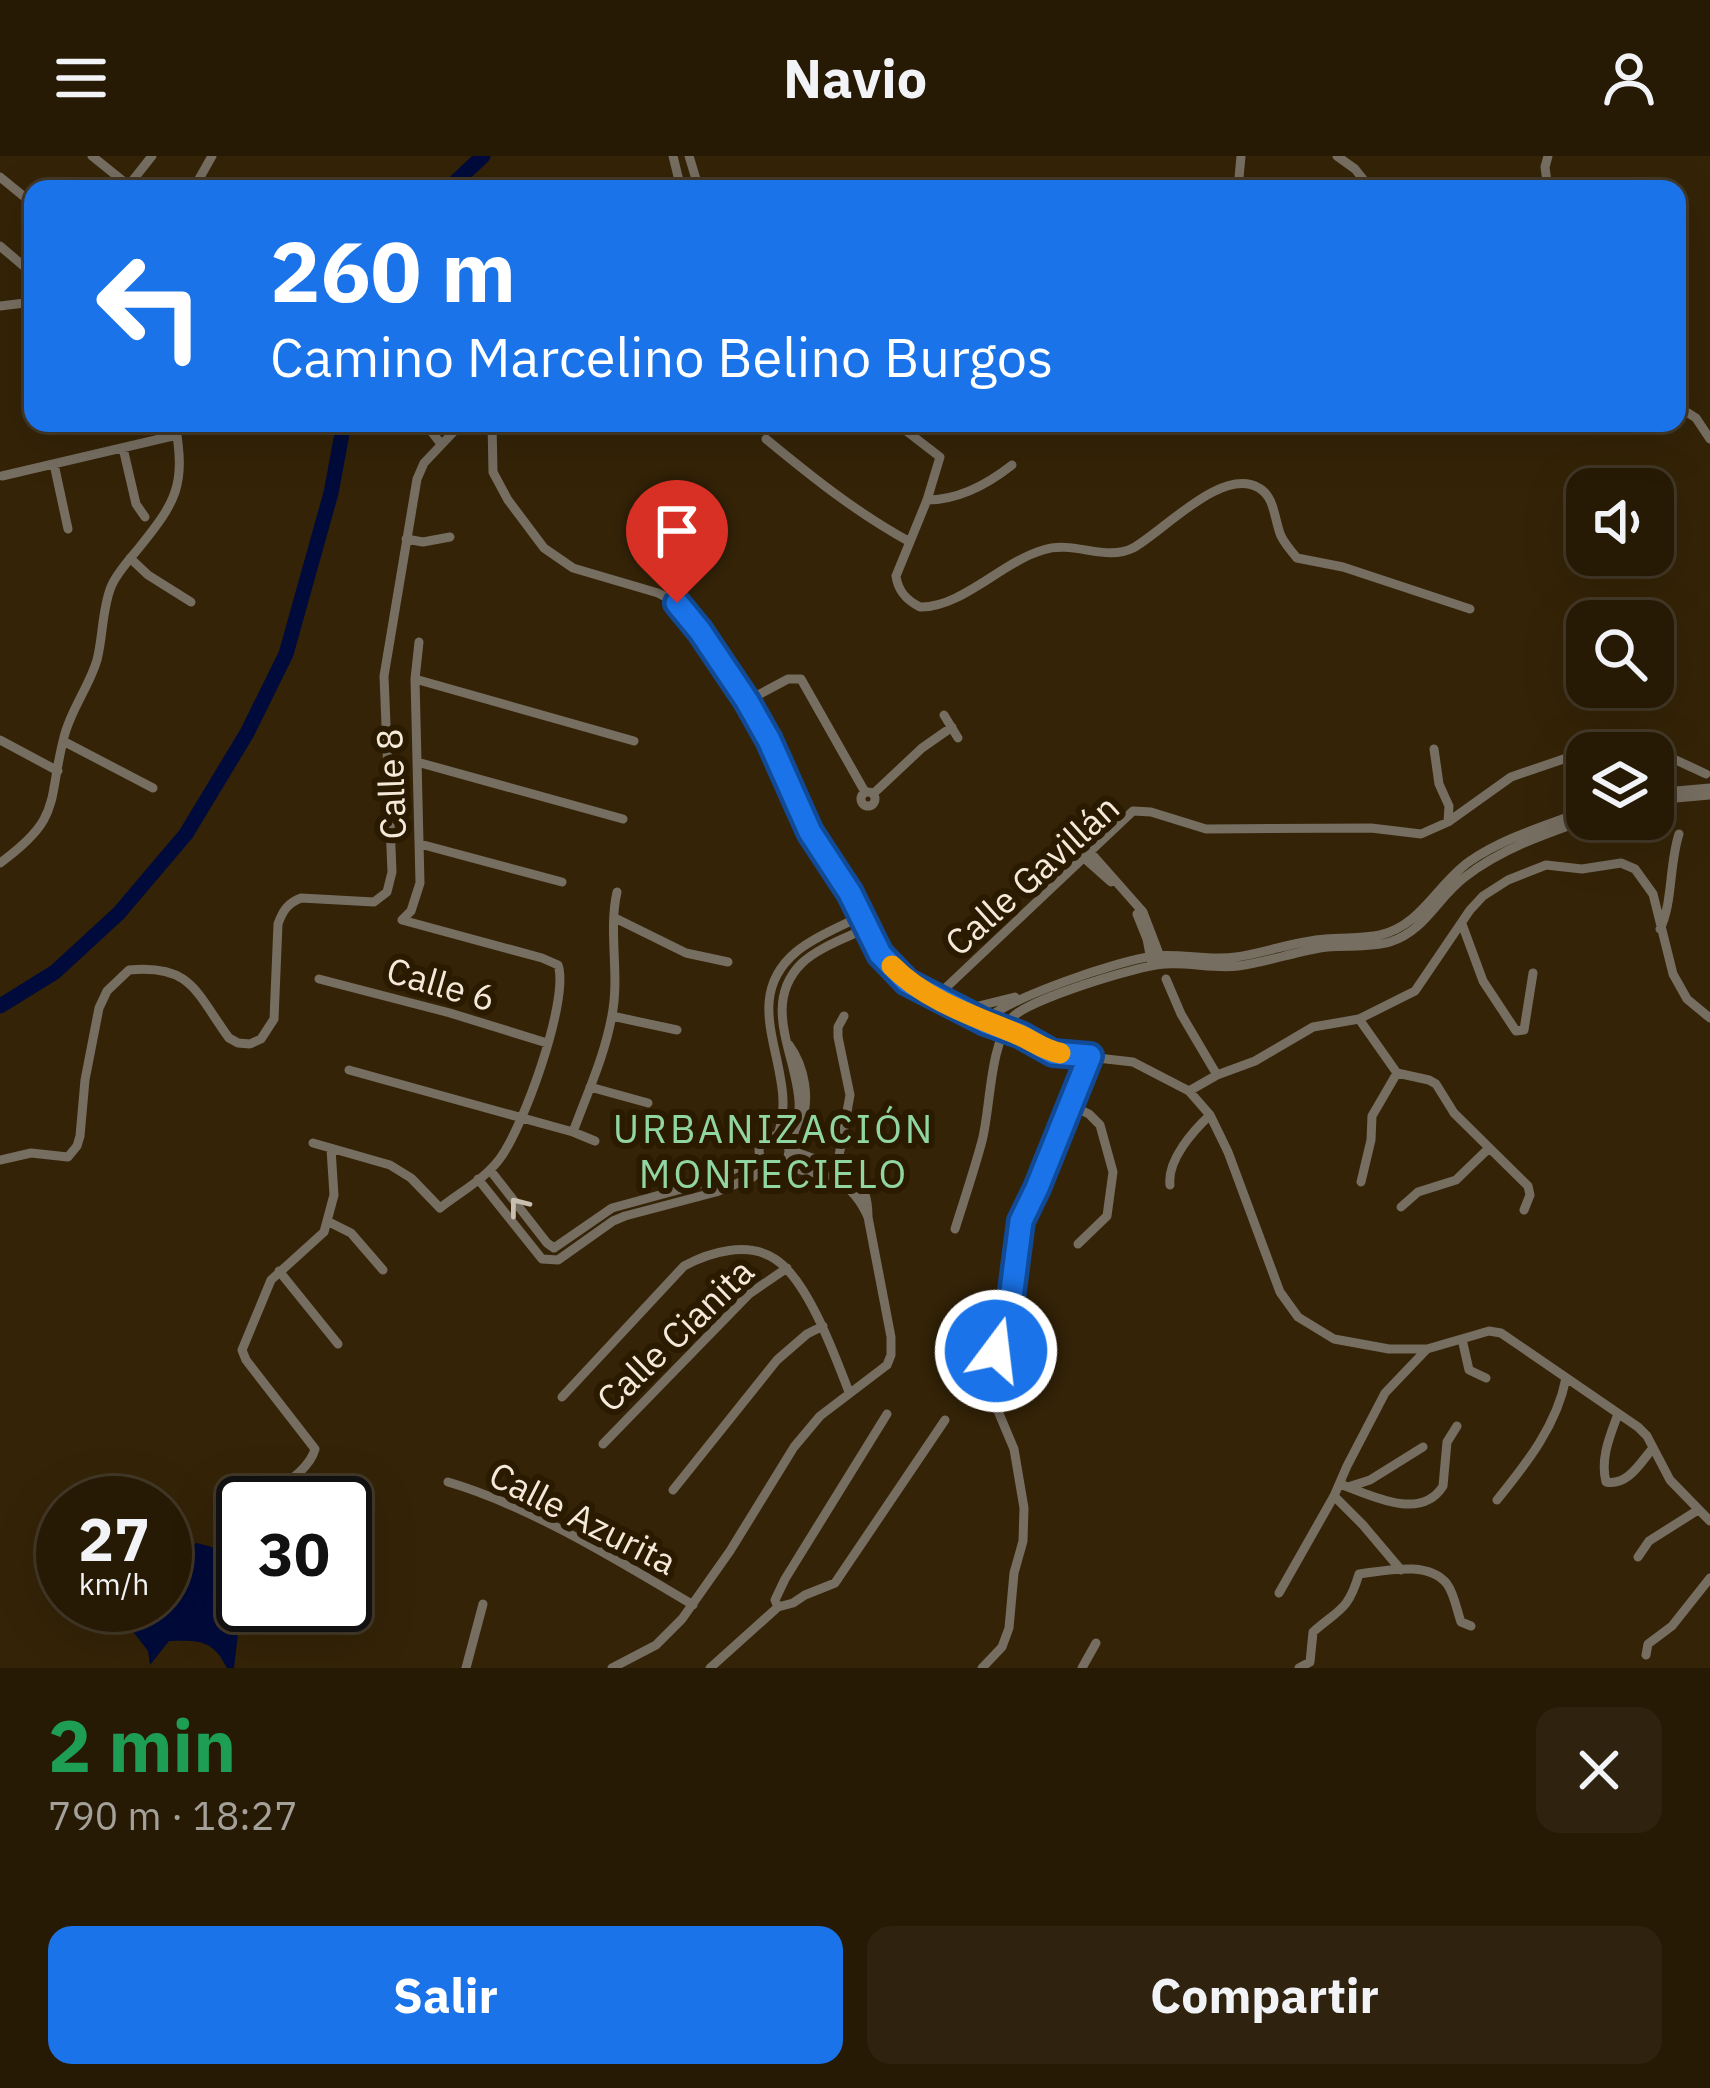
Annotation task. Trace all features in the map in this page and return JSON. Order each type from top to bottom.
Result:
[{"type":"street","points":[[92,156],[122,180]]},
{"type":"street","points":[[1337,156],[1364,180]]},
{"type":"street","points":[[0,177],[24,197]]},
{"type":"street","points":[[0,246],[24,266]]},
{"type":"street","points":[[1686,412],[1710,439]]},
{"type":"street","points":[[2,476],[123,448],[168,432]]},
{"type":"street","points":[[0,862],[26,844],[47,816],[72,712],[96,663],[111,586],[174,497],[181,466],[176,432]]},
{"type":"street","points":[[432,432],[442,444]]},
{"type":"street","points":[[0,1160],[31,1153],[68,1157],[77,1146],[98,1008],[107,991],[129,970],[167,969],[183,977],[229,1038],[250,1044],[261,1039],[274,1019],[278,924],[290,902],[301,898],[374,902],[387,892],[392,872],[384,676],[417,478],[424,463],[453,432]]},
{"type":"street","points":[[492,432],[493,472],[544,548],[573,568],[677,603],[700,631],[769,740],[810,832],[850,893],[880,954],[907,982],[1053,1053],[1133,1062],[1189,1091],[1210,1115],[1228,1152],[1280,1292],[1298,1317],[1334,1339],[1389,1349],[1427,1349],[1489,1331],[1501,1333],[1638,1427],[1670,1480],[1710,1521]]},
{"type":"street","points":[[908,432],[940,457],[896,575],[897,586],[914,604],[941,605],[1025,555],[1042,550],[1069,546],[1108,554],[1131,549],[1204,497],[1237,482],[1255,485],[1269,495],[1282,541],[1297,558],[1343,567],[1470,610]]},
{"type":"street","points":[[766,439],[826,488],[910,542]]},
{"type":"street","points":[[123,448],[136,504],[145,517]]},
{"type":"street","points":[[54,464],[68,529]]},
{"type":"street","points":[[927,500],[988,484],[1012,465]]},
{"type":"street","points":[[406,538],[423,542],[450,537]]},
{"type":"street","points":[[130,559],[191,602]]},
{"type":"street","name":"Calle 8","points":[[419,642],[415,680],[420,883],[411,910],[402,920],[558,965],[559,1006],[547,1043]]},
{"type":"street","points":[[747,701],[788,679],[801,679],[869,793],[922,748],[955,733],[944,715]]},
{"type":"street","points":[[415,680],[634,741]]},
{"type":"street","points":[[0,740],[58,771]]},
{"type":"street","points":[[63,741],[154,788]]},
{"type":"street","points":[[1434,749],[1439,784],[1449,806],[1448,822]]},
{"type":"street","name":"Calle Gavillán","points":[[936,998],[1133,812],[1151,812],[1206,829],[1371,828],[1421,833],[1448,822],[1511,777],[1566,759]]},
{"type":"street","name":"Calle Gavillán","points":[[1674,759],[1706,774]]},
{"type":"street","points":[[417,762],[623,819]]},
{"type":"street","points":[[1674,793],[1710,789]]},
{"type":"street","points":[[989,1023],[998,1010],[1156,960],[1242,965],[1318,948],[1370,946],[1401,938],[1482,865],[1566,824]]},
{"type":"street","points":[[1660,928],[1666,918],[1671,860],[1679,834]]},
{"type":"street","points":[[420,844],[562,882]]},
{"type":"street","points":[[1087,855],[1143,912],[1156,960]]},
{"type":"street","points":[[1189,1091],[1255,1061],[1313,1027],[1359,1018],[1415,991],[1483,896],[1546,865],[1582,869],[1621,863],[1642,875],[1653,894],[1673,974],[1687,999],[1710,1018]]},
{"type":"street","points":[[573,1132],[612,1016],[617,892]]},
{"type":"street","points":[[777,1137],[785,1096],[768,1018],[772,985],[794,953],[861,916]]},
{"type":"street","points":[[615,918],[686,953],[728,962]]},
{"type":"street","points":[[1462,924],[1483,981],[1516,1031],[1524,1030],[1533,973]]},
{"type":"street","points":[[478,1179],[542,1259],[558,1260],[613,1221],[716,1192],[788,1157],[800,1102],[781,1017],[782,998],[808,958],[867,928]]},
{"type":"street","name":"Calle 6","points":[[320,979],[547,1043]]},
{"type":"street","points":[[1166,979],[1180,1014],[1217,1076]]},
{"type":"street","points":[[962,1010],[1035,998]]},
{"type":"street","points":[[955,1229],[1006,1030],[1035,998]]},
{"type":"street","points":[[612,1016],[677,1030]]},
{"type":"street","points":[[834,1178],[850,1095],[838,1036],[844,1016]]},
{"type":"street","points":[[1359,1018],[1397,1073],[1436,1084],[1454,1113],[1528,1186],[1524,1210]]},
{"type":"street","points":[[313,1143],[390,1165],[411,1178],[440,1208],[490,1170],[512,1139],[547,1043]]},
{"type":"street","points":[[982,1668],[1002,1646],[1009,1628],[1024,1508],[1014,1449],[988,1377],[1010,1306],[1021,1221],[1090,1056]]},
{"type":"street","points":[[349,1070],[595,1141]]},
{"type":"street","points":[[1361,1182],[1372,1116],[1397,1073]]},
{"type":"street","points":[[590,1087],[648,1103]]},
{"type":"street","points":[[1070,1105],[1100,1125],[1113,1172],[1107,1216],[1078,1244]]},
{"type":"street","points":[[1170,1185],[1168,1176],[1177,1157],[1210,1115]]},
{"type":"street","points":[[612,1668],[656,1645],[693,1605],[794,1447],[820,1416],[880,1372],[891,1355],[864,1186],[846,1168],[814,1161],[777,1137],[762,1143],[760,1156]]},
{"type":"street","points":[[293,1476],[314,1458],[316,1449],[242,1349],[271,1280],[324,1232],[334,1195],[331,1149]]},
{"type":"street","points":[[1401,1207],[1418,1192],[1456,1180],[1488,1149]]},
{"type":"street","points":[[490,1170],[554,1248],[613,1208],[711,1181],[760,1156]]},
{"type":"street","points":[[760,1156],[774,1165],[834,1178],[849,1186],[868,1217]]},
{"type":"street","points":[[328,1222],[351,1233],[383,1270]]},
{"type":"street","points":[[562,1396],[684,1266],[726,1250],[771,1256],[787,1268],[823,1326],[849,1392]]},
{"type":"street","name":"Calle Cianita","points":[[602,1444],[749,1294],[787,1268]]},
{"type":"street","points":[[279,1271],[338,1343]]},
{"type":"street","points":[[673,1490],[777,1360],[823,1326]]},
{"type":"street","points":[[1462,1340],[1469,1370],[1486,1378]]},
{"type":"street","points":[[1279,1593],[1385,1393],[1427,1349]]},
{"type":"street","points":[[1497,1499],[1561,1405],[1566,1378]]},
{"type":"street","points":[[778,1607],[784,1579],[887,1414]]},
{"type":"street","points":[[1618,1414],[1606,1449],[1606,1482],[1628,1478],[1653,1448]]},
{"type":"street","points":[[710,1668],[778,1607],[836,1583],[945,1420]]},
{"type":"street","points":[[1340,1484],[1399,1505],[1432,1498],[1441,1492],[1448,1442],[1457,1426]]},
{"type":"street","points":[[1340,1484],[1361,1485],[1424,1448]]},
{"type":"street","name":"Calle Azurita","points":[[448,1482],[482,1492],[615,1559],[693,1605]]},
{"type":"street","points":[[1334,1496],[1401,1570]]},
{"type":"street","points":[[1638,1557],[1649,1541],[1698,1510]]},
{"type":"street","points":[[1299,1668],[1310,1662],[1316,1627],[1345,1608],[1359,1574],[1424,1571],[1448,1585],[1461,1622],[1471,1626]]},
{"type":"street","points":[[1646,1655],[1648,1644],[1672,1626],[1710,1578]]},
{"type":"street","points":[[466,1668],[483,1604]]},
{"type":"street","points":[[1082,1668],[1096,1643]]},
{"type":"street","points":[[638,1654],[642,1668]]},
{"type":"shaded area","points":[[192,1545],[216,1548],[216,1632],[238,1632],[234,1668],[227,1668],[210,1646],[188,1641],[169,1641],[150,1665],[148,1651],[133,1632],[192,1632]]},
{"type":"waterway","points":[[458,180],[483,156]]},
{"type":"waterway","points":[[0,1006],[55,972],[119,913],[186,834],[247,733],[286,654],[331,493],[342,432]]},
{"type":"slow traffic","points":[[892,966],[907,982],[936,998],[1060,1053]]},
{"type":"district","name":"URBANIZACIÓN MONTECIELO","points":[[774,1152]]},
{"type":"route","points":[[677,603],[747,701],[810,832],[850,893],[880,954],[907,982],[985,1022],[1053,1053],[1090,1056],[1021,1221],[1010,1306],[996,1351]]}]
